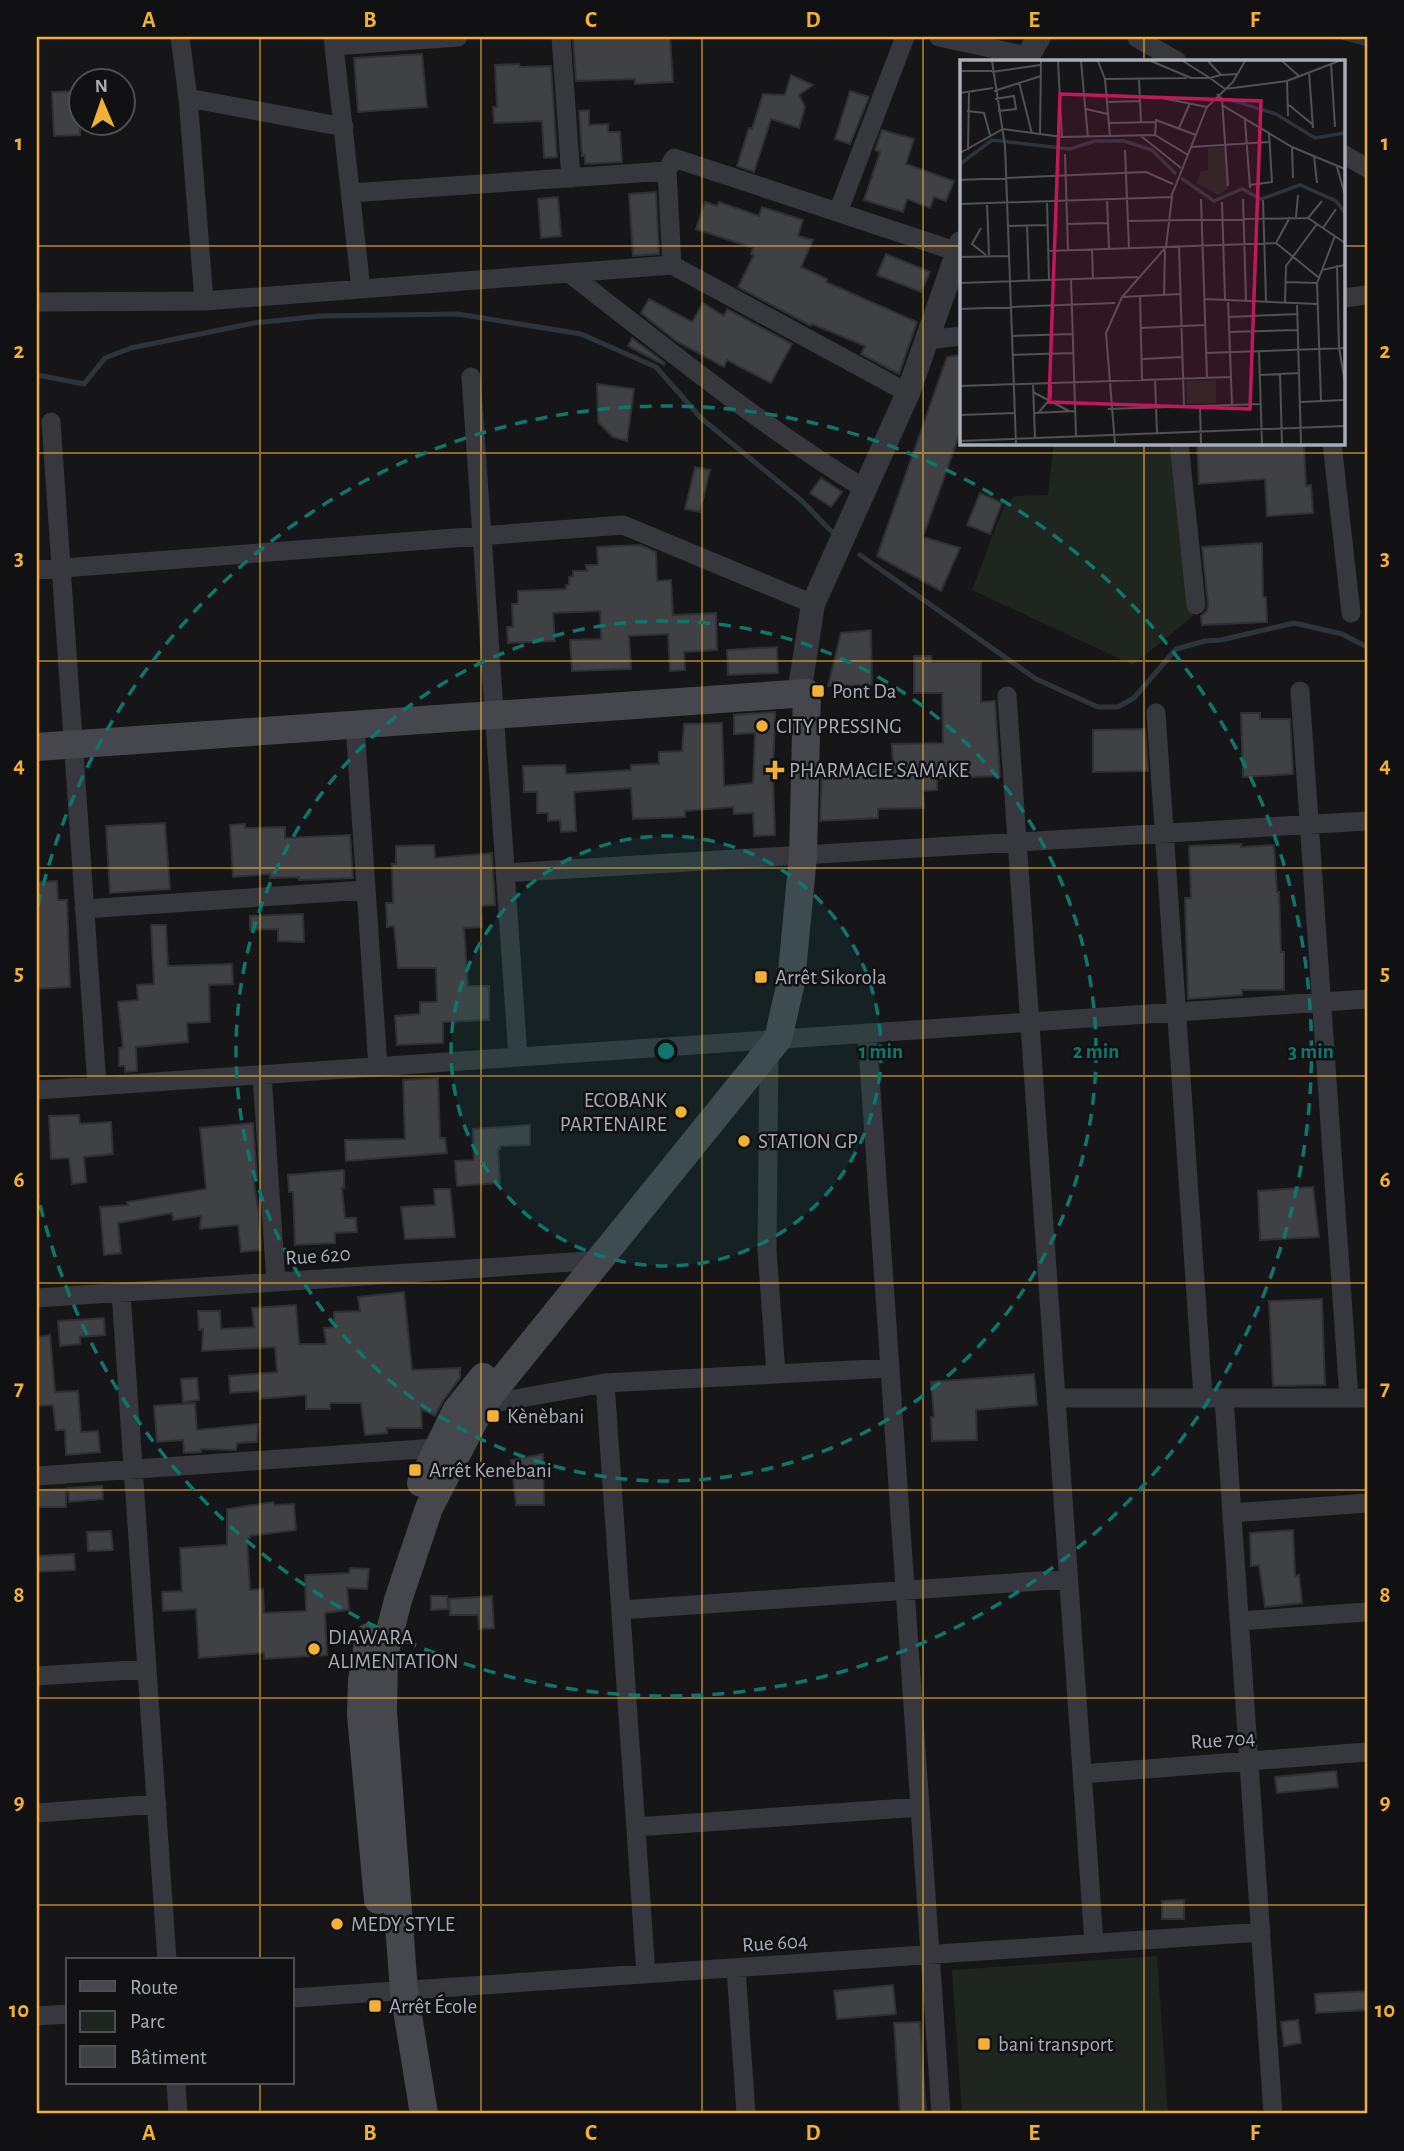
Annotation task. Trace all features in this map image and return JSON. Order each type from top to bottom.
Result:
[{"type":"main road","points":[[37,747],[799,694],[794,856],[773,982],[769,1043],[751,1048],[589,1261],[436,1448],[397,1543],[380,1594],[367,1645],[361,1715],[396,1991],[424,2114]]},
{"type":"main road","points":[[404,2114],[383,1712],[383,1655],[398,1600],[429,1508],[458,1447],[469,1408]]},
{"type":"street","points":[[180,37],[188,98],[204,301]]},
{"type":"street","points":[[361,289],[333,41],[457,37]]},
{"type":"street","points":[[561,37],[571,178]]},
{"type":"street","points":[[838,212],[905,37]]},
{"type":"street","points":[[939,37],[1030,51]]},
{"type":"street","points":[[1137,38],[1139,60]]},
{"type":"street","points":[[1137,38],[1175,60]]},
{"type":"street","points":[[188,98],[344,127]]},
{"type":"street","points":[[1344,155],[1367,168]]},
{"type":"street","points":[[672,265],[667,171],[674,158],[838,212],[960,247],[908,393],[813,604],[799,694]]},
{"type":"street","points":[[351,193],[667,171]]},
{"type":"street","points":[[37,302],[204,301],[672,265],[908,393]]},
{"type":"street","points":[[569,273],[814,458],[865,489]]},
{"type":"street","points":[[1344,298],[1367,295]]},
{"type":"street","points":[[927,340],[960,336]]},
{"type":"street","points":[[471,377],[518,1057]]},
{"type":"street","points":[[51,422],[97,1086]]},
{"type":"street","points":[[1179,444],[1196,606]]},
{"type":"street","points":[[1332,444],[1358,587],[1351,613]]},
{"type":"street","points":[[37,570],[623,525],[813,604]]},
{"type":"street","points":[[1056,1398],[1358,1398],[1322,1002],[1300,691]]},
{"type":"street","points":[[1007,696],[1094,1943]]},
{"type":"street","points":[[1156,713],[1203,1397]]},
{"type":"street","points":[[355,725],[378,1067]]},
{"type":"street","points":[[505,873],[1367,821]]},
{"type":"street","points":[[85,909],[366,890]]},
{"type":"street","points":[[37,1090],[518,1057],[769,1043],[867,1033],[1367,999]]},
{"type":"street","points":[[867,1033],[942,2114]]},
{"type":"street","points":[[769,1043],[767,1250],[776,1374]]},
{"type":"street","points":[[262,1075],[276,1282]]},
{"type":"street","name":"Rue 620","points":[[37,1298],[589,1261]]},
{"type":"street","points":[[121,1292],[167,1958]]},
{"type":"street","points":[[469,1408],[605,1383],[890,1368]]},
{"type":"street","points":[[605,1383],[646,1974]]},
{"type":"street","points":[[1224,1398],[1273,2114]]},
{"type":"street","points":[[37,1476],[436,1448]]},
{"type":"street","points":[[1232,1513],[1367,1503]]},
{"type":"street","points":[[621,1610],[1068,1579]]},
{"type":"street","points":[[1239,1621],[1367,1612]]},
{"type":"street","points":[[37,1676],[148,1669]]},
{"type":"street","name":"Rue 704","points":[[1082,1774],[1367,1752]]},
{"type":"street","points":[[37,1813],[157,1804]]},
{"type":"street","points":[[636,1827],[920,1807]]},
{"type":"street","name":"Rue 604","points":[[294,1998],[1261,1932]]},
{"type":"street","points":[[736,1968],[746,2114]]},
{"type":"street","points":[[37,2016],[66,2014]]},
{"type":"street","points":[[176,2084],[178,2114]]},
{"type":"green space","points":[[1054,444],[1173,444],[1193,616],[1133,665],[972,590],[1004,506],[1015,496],[1048,495]]},
{"type":"green space","points":[[1157,1956],[1168,2114],[962,2114],[952,1970]]},
{"type":"building","points":[[573,37],[670,37],[673,82],[635,84],[635,79],[576,81]]},
{"type":"building","points":[[422,54],[427,107],[358,112],[354,58]]},
{"type":"building","points":[[519,64],[520,67],[551,66],[557,157],[544,158],[542,121],[494,123],[493,107],[497,107],[495,65]]},
{"type":"building","points":[[791,75],[813,85],[799,95],[805,107],[799,128],[771,119],[754,172],[737,166],[763,94],[785,95]]},
{"type":"building","points":[[850,91],[869,97],[850,144],[835,139]]},
{"type":"building","points":[[52,92],[66,92],[66,136],[54,136]]},
{"type":"building","points":[[589,110],[589,125],[608,124],[608,132],[620,132],[622,162],[585,164],[579,111]]},
{"type":"building","points":[[882,130],[914,139],[906,164],[954,181],[946,201],[934,197],[930,208],[907,199],[903,212],[864,200],[880,152],[875,150]]},
{"type":"building","points":[[656,192],[659,254],[633,256],[629,194]]},
{"type":"building","points":[[558,197],[561,236],[541,238],[538,199]]},
{"type":"building","points":[[705,202],[717,206],[719,202],[759,216],[762,207],[803,220],[798,236],[813,240],[801,267],[827,279],[826,282],[917,322],[899,374],[861,354],[865,346],[812,324],[811,326],[738,287],[754,255],[751,254],[753,248],[696,229]]},
{"type":"building","points":[[886,254],[930,272],[921,292],[877,275]]},
{"type":"building","points":[[649,299],[692,322],[703,303],[724,316],[727,309],[792,344],[771,383],[727,360],[724,367],[676,341],[641,313]]},
{"type":"building","points":[[632,338],[665,363],[664,365],[628,346]]},
{"type":"building","points":[[960,355],[960,433],[923,537],[960,548],[941,591],[877,556],[947,357]]},
{"type":"building","points":[[597,384],[634,389],[627,441],[613,437],[598,422]]},
{"type":"building","points":[[1197,444],[1304,444],[1306,486],[1311,485],[1313,513],[1267,516],[1265,479],[1199,484]]},
{"type":"building","points":[[695,467],[710,470],[700,512],[685,509]]},
{"type":"building","points":[[821,478],[842,492],[831,507],[810,493]]},
{"type":"building","points":[[980,493],[1002,503],[990,534],[967,525]]},
{"type":"building","points":[[1262,543],[1263,597],[1266,597],[1267,622],[1202,625],[1201,616],[1207,611],[1208,604],[1202,547]]},
{"type":"building","points":[[640,545],[656,552],[657,581],[671,580],[673,615],[716,613],[717,650],[684,652],[685,670],[670,671],[668,634],[629,636],[631,669],[572,671],[570,640],[601,639],[600,611],[553,613],[555,641],[508,643],[507,627],[513,627],[512,604],[518,604],[518,591],[566,589],[573,571],[587,571],[586,565],[598,565],[597,547]]},
{"type":"building","points":[[871,630],[872,685],[828,686],[841,633]]},
{"type":"building","points":[[777,647],[778,673],[728,675],[727,650]]},
{"type":"building","points":[[914,656],[931,656],[932,662],[981,662],[981,702],[995,701],[1000,776],[937,778],[937,790],[923,791],[924,808],[878,809],[878,818],[820,821],[822,772],[893,769],[892,744],[943,743],[942,693],[914,693]]},
{"type":"building","points":[[775,712],[775,835],[754,836],[753,813],[734,814],[733,807],[685,811],[685,817],[633,819],[631,788],[574,792],[576,831],[561,832],[560,820],[548,821],[548,813],[537,813],[537,792],[524,792],[523,766],[565,765],[566,774],[631,770],[631,765],[659,764],[659,752],[682,751],[684,724],[722,723],[724,786],[753,783],[755,733],[734,734],[734,715]]},
{"type":"building","points":[[1241,713],[1260,713],[1260,719],[1290,719],[1293,774],[1243,777]]},
{"type":"building","points":[[1145,729],[1148,771],[1093,772],[1093,730]]},
{"type":"building","points":[[165,823],[170,889],[110,893],[106,826]]},
{"type":"building","points":[[245,824],[245,828],[285,827],[285,838],[350,835],[353,878],[299,880],[299,877],[270,878],[270,874],[233,877],[230,825]]},
{"type":"building","points":[[1241,844],[1241,847],[1274,845],[1281,952],[1284,952],[1284,990],[1242,990],[1242,995],[1188,999],[1185,898],[1191,898],[1189,846]]},
{"type":"building","points":[[434,845],[435,858],[492,853],[495,905],[481,906],[482,927],[464,928],[468,986],[489,986],[489,1020],[443,1022],[443,1043],[397,1045],[395,1016],[420,1014],[420,1002],[437,1002],[436,968],[398,968],[394,926],[387,927],[386,903],[393,903],[392,864],[396,864],[396,846]]},
{"type":"building","points":[[57,881],[58,900],[67,900],[70,987],[37,989],[37,882]]},
{"type":"building","points":[[303,914],[304,942],[278,941],[278,929],[250,930],[250,916]]},
{"type":"building","points":[[151,925],[166,925],[168,966],[232,964],[233,984],[209,985],[210,1022],[187,1023],[188,1042],[136,1047],[137,1071],[125,1072],[125,1066],[119,1066],[119,1048],[123,1047],[118,1002],[138,1000],[137,985],[154,984]]},
{"type":"building","points":[[438,1078],[440,1138],[445,1138],[447,1153],[346,1161],[345,1140],[405,1139],[403,1080]]},
{"type":"building","points":[[79,1115],[80,1124],[111,1122],[113,1154],[84,1157],[86,1182],[72,1184],[69,1158],[51,1159],[49,1116]]},
{"type":"building","points":[[253,1123],[257,1176],[253,1176],[261,1250],[241,1252],[238,1225],[200,1229],[201,1216],[173,1220],[172,1213],[118,1223],[121,1253],[104,1255],[100,1207],[128,1205],[127,1202],[206,1189],[200,1128]]},
{"type":"building","points":[[530,1125],[530,1145],[500,1146],[498,1149],[500,1183],[457,1186],[455,1161],[474,1160],[473,1129]]},
{"type":"building","points":[[344,1170],[342,1188],[345,1218],[356,1218],[357,1232],[335,1233],[335,1243],[295,1245],[293,1192],[289,1192],[288,1175]]},
{"type":"building","points":[[1313,1187],[1319,1237],[1260,1240],[1258,1191]]},
{"type":"building","points":[[434,1189],[450,1189],[455,1237],[405,1239],[401,1207],[435,1205]]},
{"type":"building","points":[[404,1292],[412,1370],[460,1368],[460,1378],[435,1416],[421,1409],[422,1428],[387,1428],[387,1433],[365,1435],[361,1403],[330,1403],[330,1409],[306,1409],[306,1395],[260,1399],[259,1391],[230,1393],[229,1376],[277,1372],[275,1347],[202,1351],[203,1329],[199,1330],[198,1311],[220,1311],[221,1329],[254,1327],[252,1308],[296,1305],[299,1344],[326,1344],[324,1328],[334,1327],[334,1312],[360,1311],[358,1297]]},
{"type":"building","points":[[1322,1299],[1325,1385],[1273,1386],[1269,1301]]},
{"type":"building","points":[[104,1318],[105,1335],[80,1337],[80,1344],[60,1346],[58,1321]]},
{"type":"building","points":[[50,1335],[55,1392],[78,1391],[81,1432],[98,1431],[100,1452],[66,1455],[65,1430],[56,1430],[53,1405],[37,1406],[37,1337]]},
{"type":"building","points":[[1034,1374],[1037,1405],[976,1410],[977,1440],[932,1441],[931,1417],[934,1417],[931,1382]]},
{"type":"building","points":[[197,1378],[199,1400],[183,1402],[181,1379]]},
{"type":"building","points":[[195,1403],[197,1430],[258,1424],[257,1442],[237,1443],[236,1450],[201,1449],[201,1452],[184,1453],[183,1440],[157,1442],[154,1406]]},
{"type":"building","points":[[543,1454],[544,1505],[516,1505],[511,1460]]},
{"type":"building","points":[[102,1486],[103,1499],[69,1502],[68,1488]]},
{"type":"building","points":[[66,1489],[66,1507],[37,1507],[37,1490]]},
{"type":"building","points":[[273,1502],[274,1505],[294,1504],[296,1530],[250,1536],[247,1539],[250,1590],[263,1589],[264,1613],[306,1611],[305,1575],[349,1573],[350,1568],[369,1569],[367,1589],[347,1588],[349,1610],[325,1613],[327,1655],[264,1659],[264,1653],[199,1658],[196,1609],[163,1611],[162,1592],[182,1591],[180,1548],[227,1545],[227,1509]]},
{"type":"building","points":[[1293,1530],[1295,1576],[1299,1575],[1302,1603],[1265,1607],[1259,1565],[1251,1566],[1250,1533]]},
{"type":"building","points":[[111,1531],[113,1550],[88,1551],[87,1532]]},
{"type":"building","points":[[74,1554],[75,1570],[37,1572],[37,1556]]},
{"type":"building","points":[[431,1596],[447,1596],[448,1609],[431,1610]]},
{"type":"building","points":[[492,1596],[494,1628],[479,1629],[478,1615],[450,1615],[449,1599]]},
{"type":"building","points":[[1336,1771],[1338,1787],[1277,1793],[1275,1777]]},
{"type":"building","points":[[1184,1900],[1184,1919],[1162,1919],[1162,1901]]},
{"type":"building","points":[[893,1985],[896,2014],[837,2019],[834,1991]]},
{"type":"building","points":[[1367,1991],[1367,2010],[1316,2013],[1315,1994]]},
{"type":"building","points":[[1298,2020],[1301,2043],[1284,2046],[1281,2022]]},
{"type":"building","points":[[920,2022],[926,2114],[900,2114],[894,2023]]},
{"type":"waterway","points":[[1342,37],[1367,44]]},
{"type":"waterway","points":[[37,375],[84,384],[105,358],[131,348],[254,323],[321,316],[458,314],[581,334],[656,367],[701,418],[802,501],[833,533]]},
{"type":"waterway","points":[[860,555],[1036,679],[1098,707],[1118,707],[1134,698],[1176,649],[1205,641],[1221,640],[1294,623],[1342,634],[1367,647]]},
{"type":"place","name":"Pont Da","points":[[818,691]]},
{"type":"place","name":"CITY PRESSING","points":[[762,726]]},
{"type":"place","name":"PHARMACIE SAMAKE","points":[[775,770]]},
{"type":"place","name":"Arrêt Sikorola","points":[[761,977]]},
{"type":"place","name":"ECOBANK PARTENAIRE","points":[[681,1112]]},
{"type":"place","name":"STATION GP","points":[[744,1141]]},
{"type":"place","name":"Kènèbani","points":[[493,1416]]},
{"type":"place","name":"Arrêt Kenebani","points":[[415,1470]]},
{"type":"place","name":"DIAWARA ALIMENTATION","points":[[314,1649]]},
{"type":"place","name":"MEDY STYLE","points":[[337,1924]]},
{"type":"place","name":"Arrêt École","points":[[375,2006]]},
{"type":"place","name":"bani transport","points":[[984,2044]]}]
